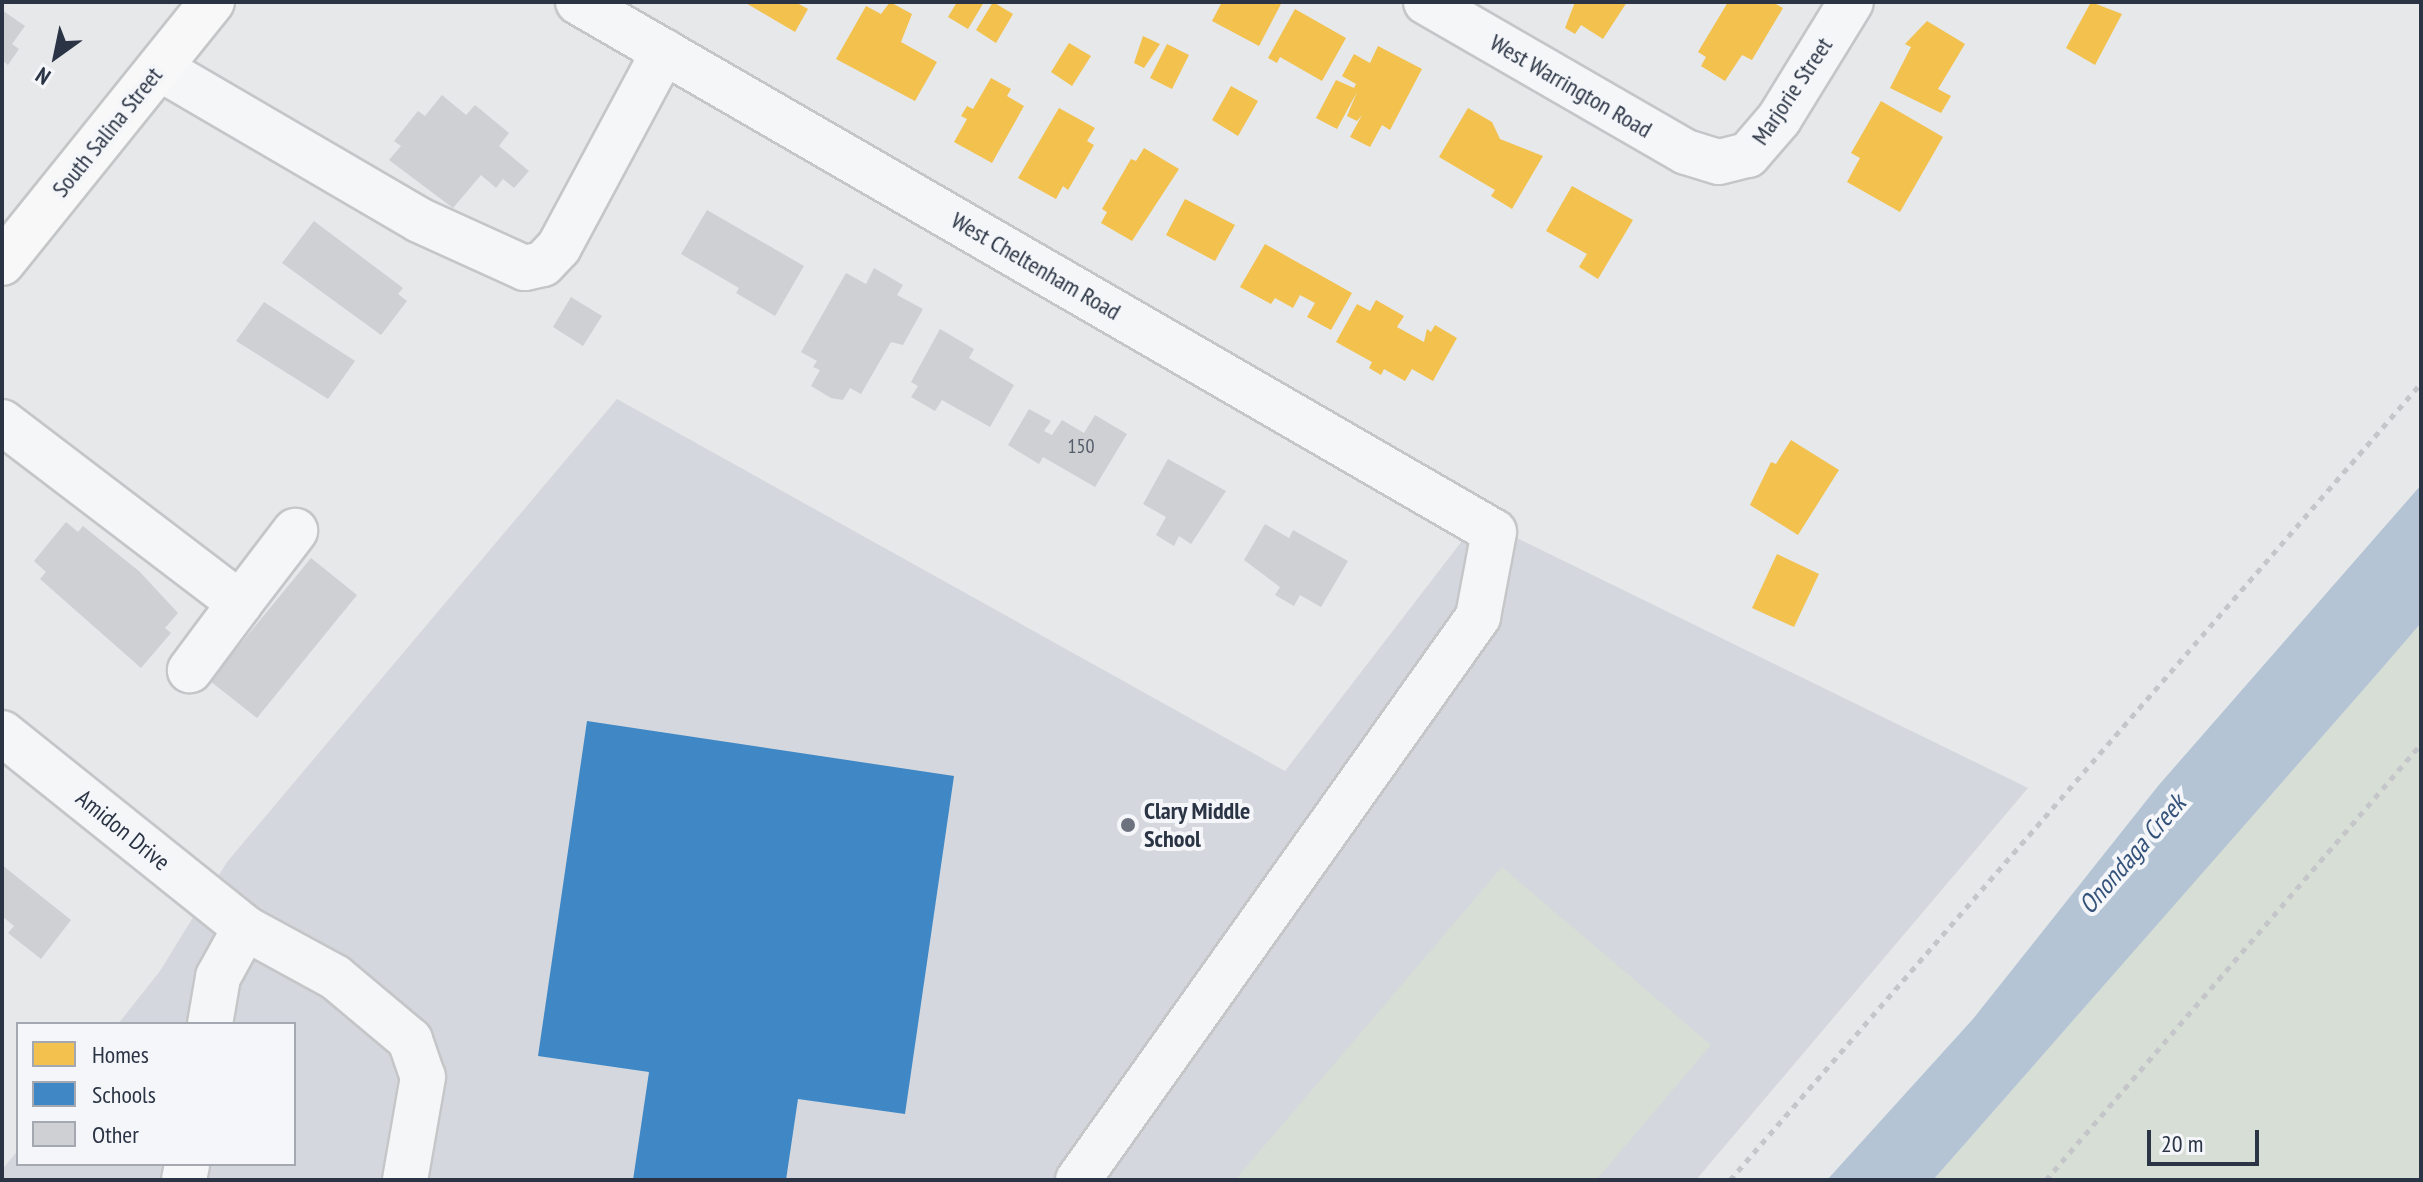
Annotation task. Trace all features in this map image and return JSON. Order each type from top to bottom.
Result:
[{"type":"main road","name":"South Salina Street","points":[[2,263],[212,2]]},
{"type":"street","name":"West Cheltenham Road","points":[[578,2],[1494,532],[1478,617],[1078,1180]]},
{"type":"street","name":"West Warrington Road","points":[[1426,2],[1686,152],[1719,162]]},
{"type":"street","name":"Marjorie Street","points":[[1719,162],[1748,155],[1779,119],[1851,2]]},
{"type":"street","points":[[159,68],[419,220],[525,268],[543,264],[559,247],[664,51]]},
{"type":"street","points":[[2,422],[240,603]]},
{"type":"street","points":[[190,670],[295,531]]},
{"type":"street","name":"Amidon Drive","points":[[2,733],[245,928],[335,977],[410,1040],[423,1077],[405,1180]]},
{"type":"street","points":[[210,1022],[218,977],[245,928]]},
{"type":"path","points":[[1730,1180],[2421,383]]},
{"type":"path","points":[[2046,1180],[2421,744]]},
{"type":"shaded area","name":"Clary Middle School","points":[[617,399],[1285,771],[1465,537],[1515,537],[2028,788],[1696,1180],[2,1180],[2,1170],[16,1152],[16,1166],[296,1166],[296,1022],[120,1022],[160,971],[227,862]]},
{"type":"shaded area","points":[[2421,623],[2421,1180],[1933,1180],[2049,1045]]},
{"type":"shaded area","points":[[1502,867],[1711,1045],[1596,1180],[1235,1180]]},
{"type":"water","name":"Onondaga Creek","points":[[2421,485],[2421,623],[1933,1180],[1827,1180],[1973,1019],[2158,786]]},
{"type":"building: Homes","points":[[744,2],[795,2],[808,9],[795,32]]},
{"type":"building: Homes","points":[[890,2],[912,14],[901,42],[937,62],[915,101],[836,59],[866,6],[881,14]]},
{"type":"building: Homes","points":[[957,2],[984,2],[968,29],[948,17]]},
{"type":"building: Homes","points":[[993,2],[1013,14],[996,43],[976,30]]},
{"type":"building: Homes","points":[[1222,2],[1282,2],[1259,46],[1212,21]]},
{"type":"building: Homes","points":[[1575,2],[1627,2],[1603,39],[1581,25],[1575,34],[1565,28]]},
{"type":"building: Homes","points":[[1728,2],[1772,2],[1783,8],[1752,60],[1742,55],[1725,81],[1701,66],[1706,57],[1698,52]]},
{"type":"building: Homes","points":[[2091,2],[2122,14],[2095,65],[2066,48]]},
{"type":"building: Homes","points":[[1295,9],[1346,38],[1322,81],[1280,57],[1277,63],[1268,58]]},
{"type":"building: Homes","points":[[1927,21],[1965,44],[1938,89],[1951,96],[1941,113],[1890,88],[1911,47],[1905,44]]},
{"type":"building: Homes","points":[[1143,36],[1160,44],[1144,68],[1134,63]]},
{"type":"building: Homes","points":[[1069,43],[1091,56],[1072,86],[1051,72]]},
{"type":"building: Homes","points":[[1167,44],[1189,55],[1172,89],[1150,78]]},
{"type":"building: Homes","points":[[1378,46],[1422,69],[1390,130],[1382,125],[1370,147],[1350,137],[1362,115],[1357,121],[1347,116],[1357,92],[1337,129],[1316,118],[1336,80],[1354,88],[1356,84],[1342,76],[1354,54],[1370,63]]},
{"type":"building: Homes","points":[[991,78],[1011,89],[1007,96],[1024,106],[992,163],[954,142],[967,119],[961,116],[967,106],[973,109]]},
{"type":"building: Homes","points":[[1231,86],[1258,101],[1238,136],[1212,120]]},
{"type":"building: Homes","points":[[1881,101],[1943,137],[1900,212],[1847,182],[1860,158],[1851,153]]},
{"type":"building: Homes","points":[[1059,108],[1095,128],[1087,141],[1094,145],[1068,190],[1063,186],[1056,199],[1018,178]]},
{"type":"building: Homes","points":[[1468,108],[1492,122],[1500,139],[1543,156],[1512,209],[1491,196],[1495,190],[1439,157]]},
{"type":"building: Homes","points":[[1144,148],[1179,169],[1132,241],[1101,223],[1107,212],[1102,209],[1131,159],[1136,161]]},
{"type":"building: Homes","points":[[1572,186],[1633,220],[1598,279],[1579,267],[1587,254],[1546,231]]},
{"type":"building: Homes","points":[[1185,199],[1235,225],[1215,261],[1166,235]]},
{"type":"building: Homes","points":[[1265,244],[1352,293],[1331,330],[1307,317],[1315,303],[1300,295],[1293,308],[1275,298],[1271,304],[1240,287]]},
{"type":"building: Homes","points":[[1376,300],[1404,316],[1397,327],[1424,342],[1427,329],[1431,332],[1435,325],[1457,338],[1433,381],[1412,369],[1405,381],[1384,369],[1381,375],[1369,368],[1372,362],[1336,342],[1357,304],[1370,311]]},
{"type":"building: Homes","points":[[1791,440],[1839,470],[1798,535],[1750,505],[1771,462],[1776,464]]},
{"type":"building: Homes","points":[[1777,554],[1819,574],[1794,627],[1752,608]]},
{"type":"building: Schools","points":[[587,721],[954,776],[905,1114],[798,1099],[786,1180],[633,1180],[649,1072],[538,1056]]},
{"type":"building: Other","points":[[2,10],[25,26],[12,44],[19,49],[8,65],[2,60]]},
{"type":"building: Other","points":[[442,95],[466,115],[475,105],[509,133],[499,146],[529,171],[514,188],[503,179],[496,188],[481,175],[453,208],[389,160],[401,146],[394,141],[418,111],[425,116]]},
{"type":"building: Other","points":[[707,210],[804,266],[775,316],[736,293],[739,288],[681,254]]},
{"type":"building: Other","points":[[314,221],[403,288],[398,294],[407,301],[381,335],[282,263]]},
{"type":"building: Other","points":[[874,268],[903,285],[897,295],[923,309],[903,345],[891,342],[861,394],[850,388],[843,400],[831,398],[811,386],[820,370],[813,367],[817,361],[801,352],[846,273],[866,284]]},
{"type":"building: Other","points":[[571,297],[602,316],[583,346],[553,327]]},
{"type":"building: Other","points":[[264,302],[355,361],[328,399],[236,341]]},
{"type":"building: Other","points":[[940,329],[974,349],[969,358],[1014,385],[990,427],[942,400],[935,411],[911,397],[918,386],[911,382]]},
{"type":"building: Other","points":[[1029,409],[1051,421],[1044,431],[1052,435],[1062,420],[1084,433],[1095,415],[1127,434],[1095,487],[1043,457],[1039,464],[1008,445]]},
{"type":"building: Other","points":[[1168,459],[1226,491],[1191,544],[1179,536],[1174,546],[1156,535],[1166,517],[1143,504]]},
{"type":"building: Other","points":[[66,522],[78,532],[83,526],[140,572],[178,613],[165,628],[171,633],[141,668],[40,579],[46,572],[34,561]]},
{"type":"building: Other","points":[[1265,524],[1289,538],[1293,530],[1348,561],[1321,607],[1300,595],[1294,606],[1275,595],[1280,587],[1244,560]]},
{"type":"building: Other","points":[[311,558],[357,595],[257,718],[210,681]]},
{"type":"building: Other","points":[[2,865],[71,920],[41,959],[8,933],[14,926],[2,916]]},
{"type":"place","name":"Clary Middle School","points":[[1128,825]]}]
